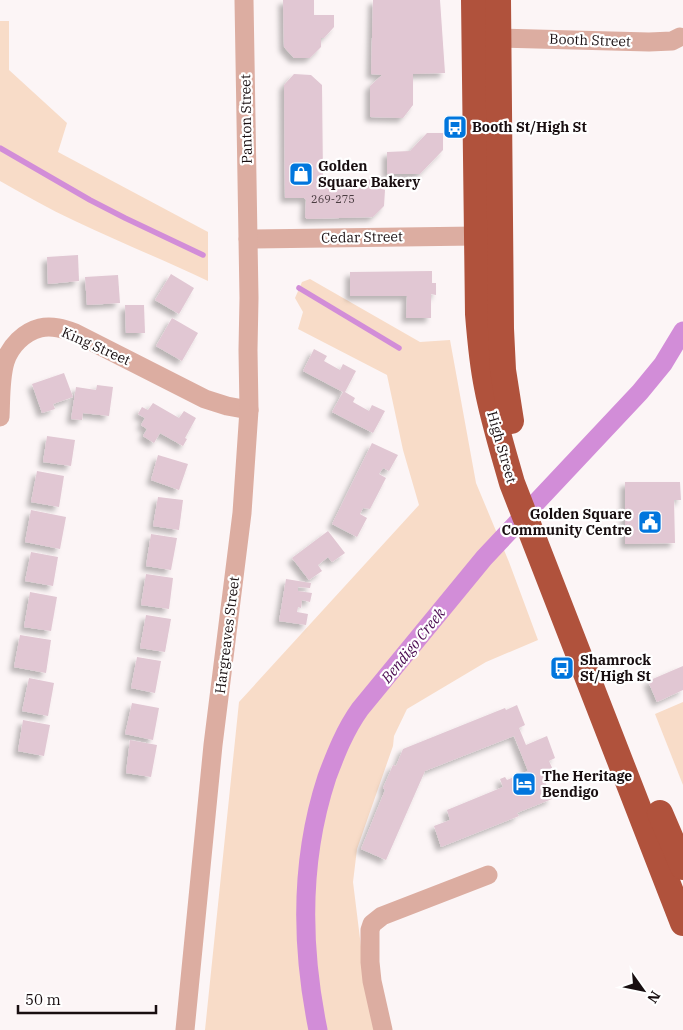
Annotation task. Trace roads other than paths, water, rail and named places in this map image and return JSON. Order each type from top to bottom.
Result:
[{"type":"highway","name":"High Street","points":[[474,0],[488,236],[501,329],[503,370],[519,477],[634,795],[683,923]]},
{"type":"highway","name":"High Street","points":[[488,236],[498,38],[498,0]]},
{"type":"highway","name":"High Street","points":[[541,534],[683,867]]},
{"type":"street","name":"Panton Street","points":[[244,0],[248,239]]},
{"type":"street","name":"Booth Street","points":[[498,38],[649,42],[672,41],[680,37]]},
{"type":"street","name":"Cedar Street","points":[[248,239],[488,236]]},
{"type":"street","name":"Hargreaves Street","points":[[185,1030],[213,745],[242,513],[249,410],[248,239]]},
{"type":"street","name":"King Street","points":[[0,417],[3,372],[5,361],[11,350],[28,333],[40,328],[51,327],[75,333],[205,399],[249,410]]},
{"type":"street","points":[[383,1030],[372,981],[370,962],[370,930],[372,924],[382,916],[488,875]]},
{"type":"waterway","points":[[0,148],[90,200],[203,255]]},
{"type":"waterway","points":[[299,288],[399,348]]},
{"type":"waterway","name":"Bendigo Creek","points":[[318,1030],[308,967],[306,935],[308,871],[318,808],[327,777],[345,733],[360,709],[484,558],[640,392],[663,364],[683,331]]},
{"type":"place","name":"Booth St/High St","points":[[455,127]]},
{"type":"place","name":"Golden Square Bakery","points":[[301,174]]},
{"type":"place","name":"Golden Square Community Centre","points":[[650,522]]},
{"type":"place","name":"Shamrock St/High St","points":[[562,668]]},
{"type":"place","name":"The Heritage Bendigo","points":[[524,784]]}]
